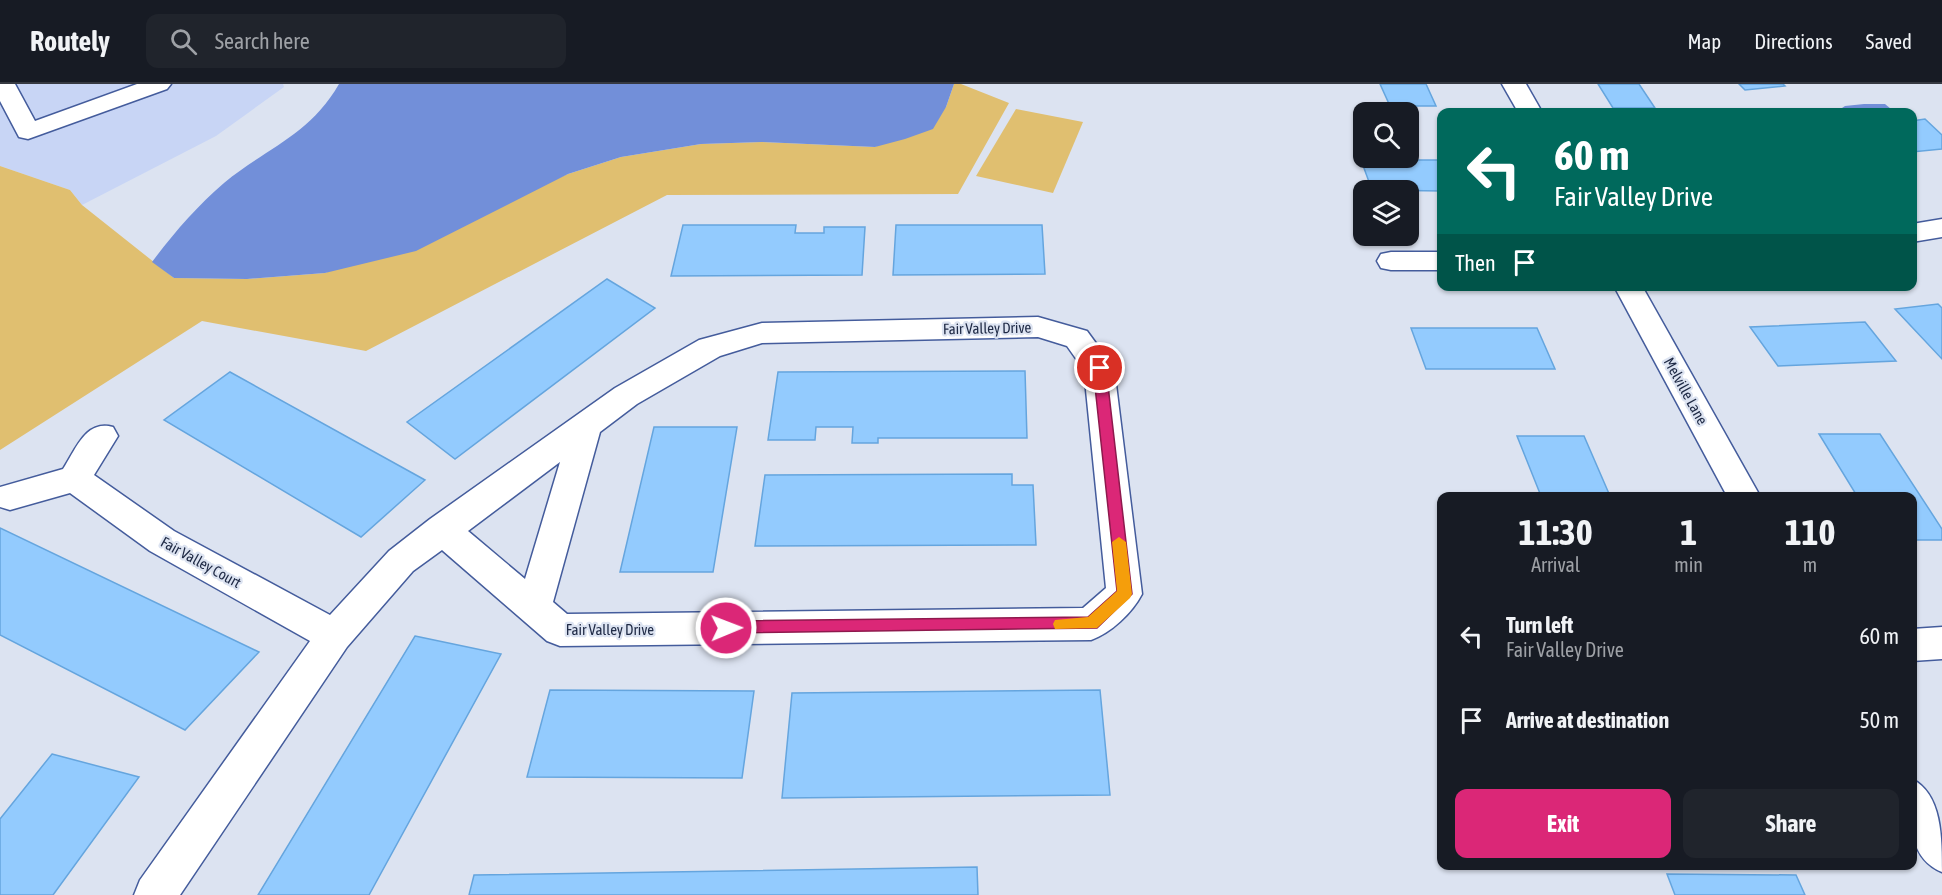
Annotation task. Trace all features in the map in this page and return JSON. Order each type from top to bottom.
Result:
[{"type":"street","points":[[3,84],[28,132],[109,93],[159,84]]},
{"type":"street","points":[[1514,84],[1528,108]]},
{"type":"street","points":[[1917,232],[1942,228]]},
{"type":"street","points":[[1391,261],[1437,261]]},
{"type":"street","name":"Melville Lane","points":[[1631,291],[1742,492]]},
{"type":"street","name":"Fair Valley Drive","points":[[155,895],[334,636],[401,561],[442,529],[627,396],[710,348],[762,333],[1038,327],[1077,338],[1100,368],[1124,594],[1092,624],[560,630],[442,529]]},
{"type":"street","points":[[534,608],[586,426]]},
{"type":"street","points":[[10,497],[74,479],[102,436]]},
{"type":"street","name":"Fair Valley Court","points":[[74,479],[162,541],[334,636]]},
{"type":"street","points":[[1917,645],[1942,643]]},
{"type":"street","points":[[1917,807],[1942,851]]},
{"type":"shaded area","points":[[0,84],[283,84],[284,87],[216,136],[82,205],[70,190],[0,166]]},
{"type":"shaded area","points":[[954,84],[961,84],[1009,103],[958,194],[667,195],[366,351],[202,321],[0,450],[0,166],[70,190],[82,205],[174,278],[247,279],[325,273],[568,174],[621,157],[701,144],[762,142],[875,147],[946,107]]},
{"type":"shaded area","points":[[1016,109],[1083,122],[1053,193],[976,176]]},
{"type":"water","points":[[339,84],[954,84],[946,107],[933,129],[905,139],[875,147],[762,142],[701,144],[621,157],[568,174],[416,251],[325,273],[247,279],[174,278],[152,262],[168,241],[214,192],[301,129],[327,102]]},
{"type":"water","points":[[1885,104],[1890,108],[1842,108]]},
{"type":"building","points":[[1380,84],[1426,84],[1436,106],[1419,106],[1419,102],[1388,102]]},
{"type":"building","points":[[1598,84],[1639,84],[1655,108],[1613,108]]},
{"type":"building","points":[[1739,84],[1783,84],[1785,86],[1745,90]]},
{"type":"building","points":[[1925,119],[1942,135],[1942,149],[1917,152],[1917,120]]},
{"type":"building","points":[[1419,160],[1437,160],[1437,191],[1419,191],[1419,180],[1368,180],[1364,168],[1419,168]]},
{"type":"building","points":[[683,225],[796,225],[795,233],[824,233],[824,227],[865,227],[862,275],[671,276]]},
{"type":"building","points":[[896,225],[1042,225],[1045,274],[893,275]]},
{"type":"building","points":[[607,279],[655,308],[455,459],[407,422]]},
{"type":"building","points":[[1938,304],[1942,308],[1942,359],[1895,309]]},
{"type":"building","points":[[1865,322],[1896,361],[1778,366],[1750,327]]},
{"type":"building","points":[[1411,328],[1537,328],[1555,369],[1426,369]]},
{"type":"building","points":[[1025,371],[1027,438],[878,438],[878,443],[852,443],[853,427],[816,427],[815,440],[768,440],[778,372]]},
{"type":"building","points":[[230,372],[425,480],[361,537],[164,420]]},
{"type":"building","points":[[654,427],[737,427],[713,572],[620,572]]},
{"type":"building","points":[[1819,434],[1880,434],[1942,529],[1942,540],[1917,540],[1917,492],[1855,492]]},
{"type":"building","points":[[1517,436],[1584,436],[1608,492],[1539,492]]},
{"type":"building","points":[[1012,474],[1012,485],[1033,485],[1036,545],[755,546],[765,475]]},
{"type":"building","points":[[0,528],[259,652],[185,730],[0,635]]},
{"type":"building","points":[[415,636],[501,654],[369,895],[258,895]]},
{"type":"building","points":[[550,690],[754,691],[742,778],[527,777]]},
{"type":"building","points":[[1100,690],[1110,795],[782,798],[792,693]]},
{"type":"building","points":[[52,754],[139,777],[53,895],[0,895],[0,819]]},
{"type":"building","points":[[977,867],[978,895],[469,895],[474,875]]},
{"type":"building","points":[[1667,874],[1796,875],[1805,895],[1675,895]]},
{"type":"slow traffic","points":[[1060,624],[1092,624],[1124,594],[1119,542]]},
{"type":"route","points":[[726,628],[1092,624],[1124,594],[1100,368]]}]
